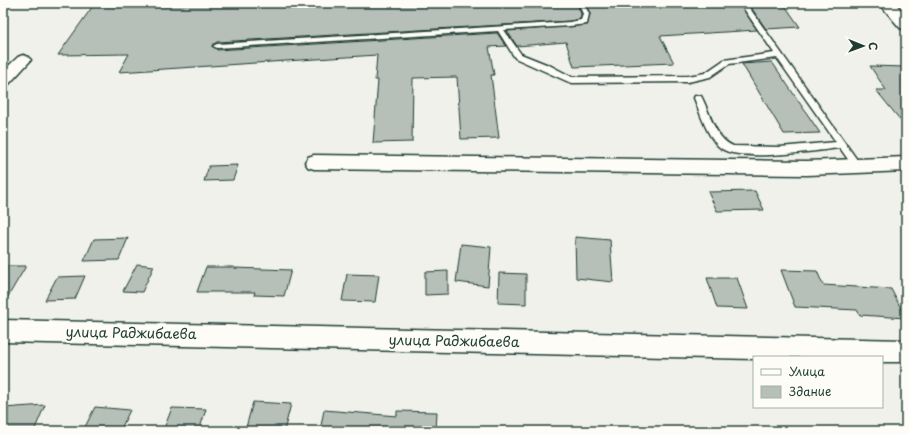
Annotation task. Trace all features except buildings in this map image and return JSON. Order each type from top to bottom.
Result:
[{"type":"street","points":[[887,3],[906,25]]},
{"type":"street","points":[[3,60],[23,60],[3,80]]},
{"type":"street","points":[[314,162],[807,168],[906,164]]},
{"type":"street","name":"улица Раджибаева","points":[[3,330],[906,352]]},
{"type":"lane","points":[[217,46],[570,24],[584,22],[586,14],[581,3]]},
{"type":"lane","points":[[743,3],[857,166]]},
{"type":"lane","points":[[500,29],[518,56],[548,68],[571,80],[688,79],[707,75],[727,62],[780,55]]},
{"type":"lane","points":[[698,98],[717,138],[725,148],[743,152],[842,146]]}]
